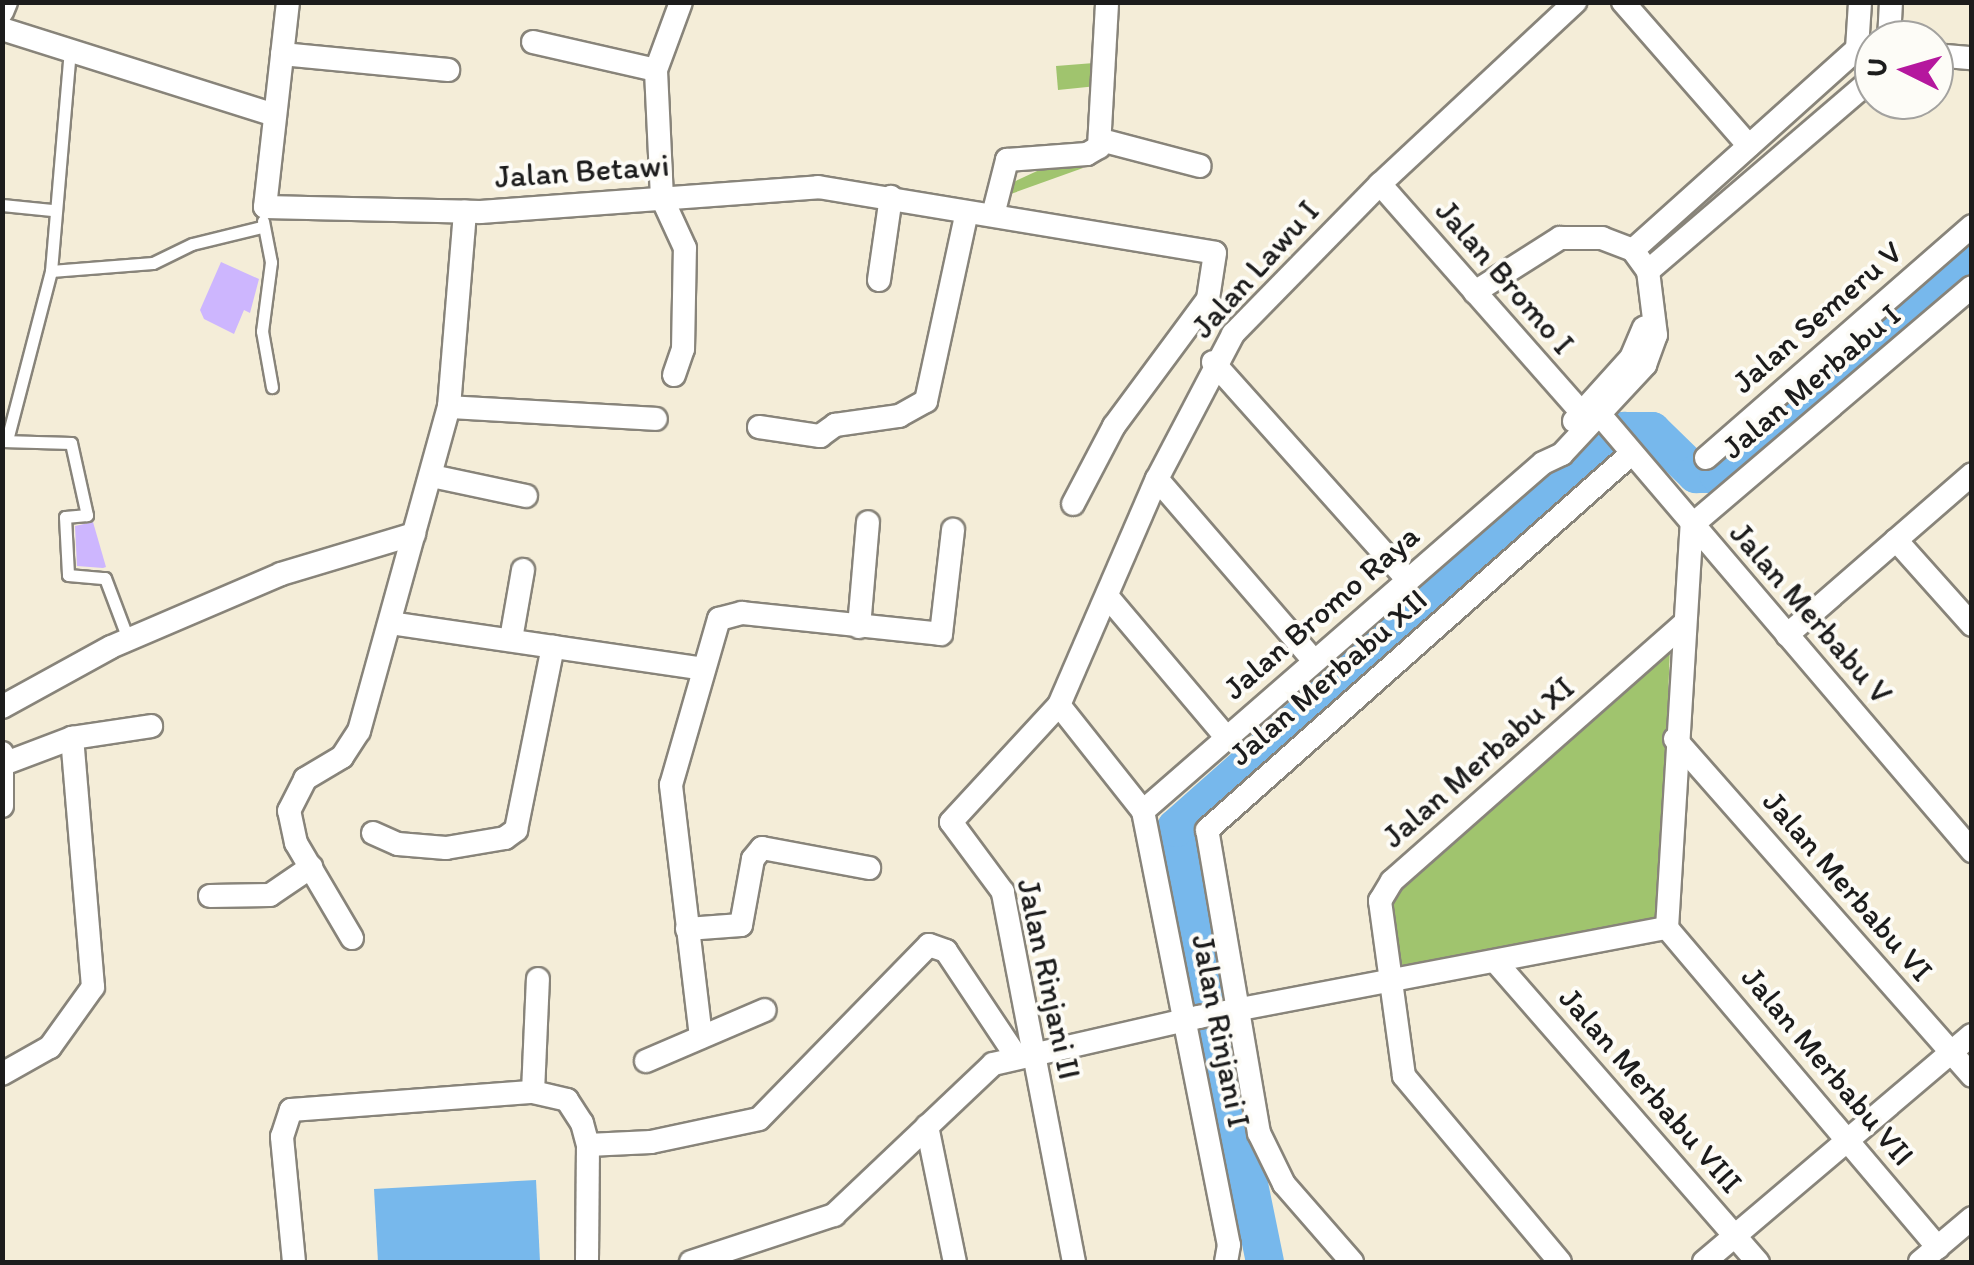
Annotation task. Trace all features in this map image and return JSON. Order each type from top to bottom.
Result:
[{"type":"street","points":[[2,12],[6,2]]},
{"type":"street","points":[[264,217],[288,2]]},
{"type":"street","points":[[674,375],[683,349],[686,248],[662,198],[656,70],[681,2]]},
{"type":"street","points":[[993,215],[1007,160],[1094,152],[1101,140],[1107,2]]},
{"type":"street","name":"Jalan Lawu I","points":[[1060,705],[1156,479],[1213,362],[1259,304],[1380,184],[1575,2]]},
{"type":"street","points":[[1622,2],[1749,146]]},
{"type":"street","points":[[2,29],[274,115]]},
{"type":"street","points":[[533,42],[656,70]]},
{"type":"street","points":[[282,54],[448,70]]},
{"type":"street","points":[[1634,250],[1749,146],[1854,59]]},
{"type":"street","points":[[1475,292],[1560,238],[1602,238],[1634,250],[1651,281],[1854,95]]},
{"type":"street","points":[[1101,140],[1200,166]]},
{"type":"street","name":"Jalan Bromo I","points":[[1380,184],[1475,292],[1597,418]]},
{"type":"street","name":"Jalan Betawi","points":[[264,217],[466,212],[818,187],[1215,253],[1208,299],[1114,426],[1073,504]]},
{"type":"street","points":[[879,280],[891,197]]},
{"type":"street","points":[[352,938],[291,830],[292,799],[305,779],[351,748],[390,622],[449,407],[466,212]]},
{"type":"street","points":[[758,427],[820,436],[836,424],[899,416],[926,401],[967,212]]},
{"type":"street","name":"Jalan Semeru V","points":[[1706,458],[1972,226]]},
{"type":"street","name":"Jalan Bromo Raya","points":[[1143,812],[1313,660],[1544,463],[1548,447],[1597,418],[1631,358],[1651,281]]},
{"type":"street","name":"Jalan Merbabu I","points":[[1692,524],[1972,287]]},
{"type":"street","points":[[1213,362],[1408,580]]},
{"type":"street","points":[[449,407],[656,419]]},
{"type":"street","name":"Jalan Merbabu V","points":[[1597,418],[1628,449],[1972,851]]},
{"type":"street","name":"Jalan Merbabu XII","points":[[1228,1012],[1205,841],[1210,825],[1628,449]]},
{"type":"street","points":[[1786,635],[1972,474]]},
{"type":"street","points":[[432,476],[526,496]]},
{"type":"street","points":[[1156,479],[1313,660]]},
{"type":"street","points":[[860,627],[868,522]]},
{"type":"street","points":[[691,1262],[834,1215],[993,1064],[1193,1019],[1667,928],[1692,524]]},
{"type":"street","points":[[701,1037],[670,785],[700,668],[720,618],[732,613],[940,634],[953,530]]},
{"type":"street","points":[[2,707],[128,639],[281,574],[414,534]]},
{"type":"street","points":[[1896,540],[1972,626]]},
{"type":"street","points":[[511,639],[523,570]]},
{"type":"street","points":[[1107,596],[1226,738]]},
{"type":"street","points":[[390,622],[700,668]]},
{"type":"street","name":"Jalan Merbabu XI","points":[[1560,1262],[1404,1076],[1380,911],[1392,881],[1684,624]]},
{"type":"street","points":[[373,833],[398,844],[446,848],[506,838],[516,830],[553,647]]},
{"type":"street","points":[[1060,705],[1143,812]]},
{"type":"street","name":"Jalan Rinjani II","points":[[1060,705],[951,822],[1004,892],[1024,1054],[1074,1262]]},
{"type":"street","points":[[2,806],[4,758],[72,738],[151,726]]},
{"type":"street","points":[[2,1074],[50,1047],[94,987],[72,738]]},
{"type":"street","name":"Jalan Merbabu VI","points":[[1676,739],[1972,1076]]},
{"type":"street","name":"Jalan Rinjani I","points":[[1143,812],[1193,1019],[1229,1245],[1226,1262]]},
{"type":"street","points":[[687,929],[741,926],[753,859],[762,848],[869,868]]},
{"type":"street","points":[[210,896],[270,895],[311,867]]},
{"type":"street","name":"Jalan Merbabu VII","points":[[1667,928],[1847,1138],[1929,1255]]},
{"type":"street","points":[[588,1145],[685,1136],[759,1119],[929,945],[946,950],[1024,1054]]},
{"type":"street","name":"Jalan Merbabu VIII","points":[[1494,961],[1758,1262]]},
{"type":"street","points":[[533,1092],[538,979]]},
{"type":"street","points":[[646,1061],[766,1010]]},
{"type":"street","points":[[1228,1012],[1270,1165],[1352,1262]]},
{"type":"street","points":[[1704,1262],[1972,1035]]},
{"type":"street","points":[[294,1262],[282,1137],[290,1110],[533,1092],[568,1100],[588,1145],[587,1262]]},
{"type":"street","points":[[927,1126],[955,1262]]},
{"type":"street","points":[[1929,1255],[1972,1218]]},
{"type":"lane","points":[[70,50],[52,210],[51,271],[4,440],[71,443],[88,515],[65,517],[68,575],[105,578],[128,639]]},
{"type":"lane","points":[[2,204],[52,210]]},
{"type":"lane","points":[[51,271],[152,263],[264,217],[271,262],[262,331],[272,387]]},
{"type":"green space","points":[[1094,63],[1097,86],[1058,90],[1056,66]]},
{"type":"green space","points":[[1063,159],[1083,168],[1008,195],[1007,185]]},
{"type":"green space","points":[[1670,646],[1660,919],[1398,970],[1390,899]]},
{"type":"water","points":[[536,1180],[540,1262],[378,1262],[374,1189]]},
{"type":"building","points":[[221,262],[259,279],[250,313],[244,310],[234,334],[204,319],[200,310]]},
{"type":"building","points":[[93,522],[106,567],[103,568],[77,566],[75,526]]},
{"type":"waterway","points":[[1265,1262],[1176,828],[1624,431],[1652,431],[1696,474],[1718,474],[1972,257]]}]
